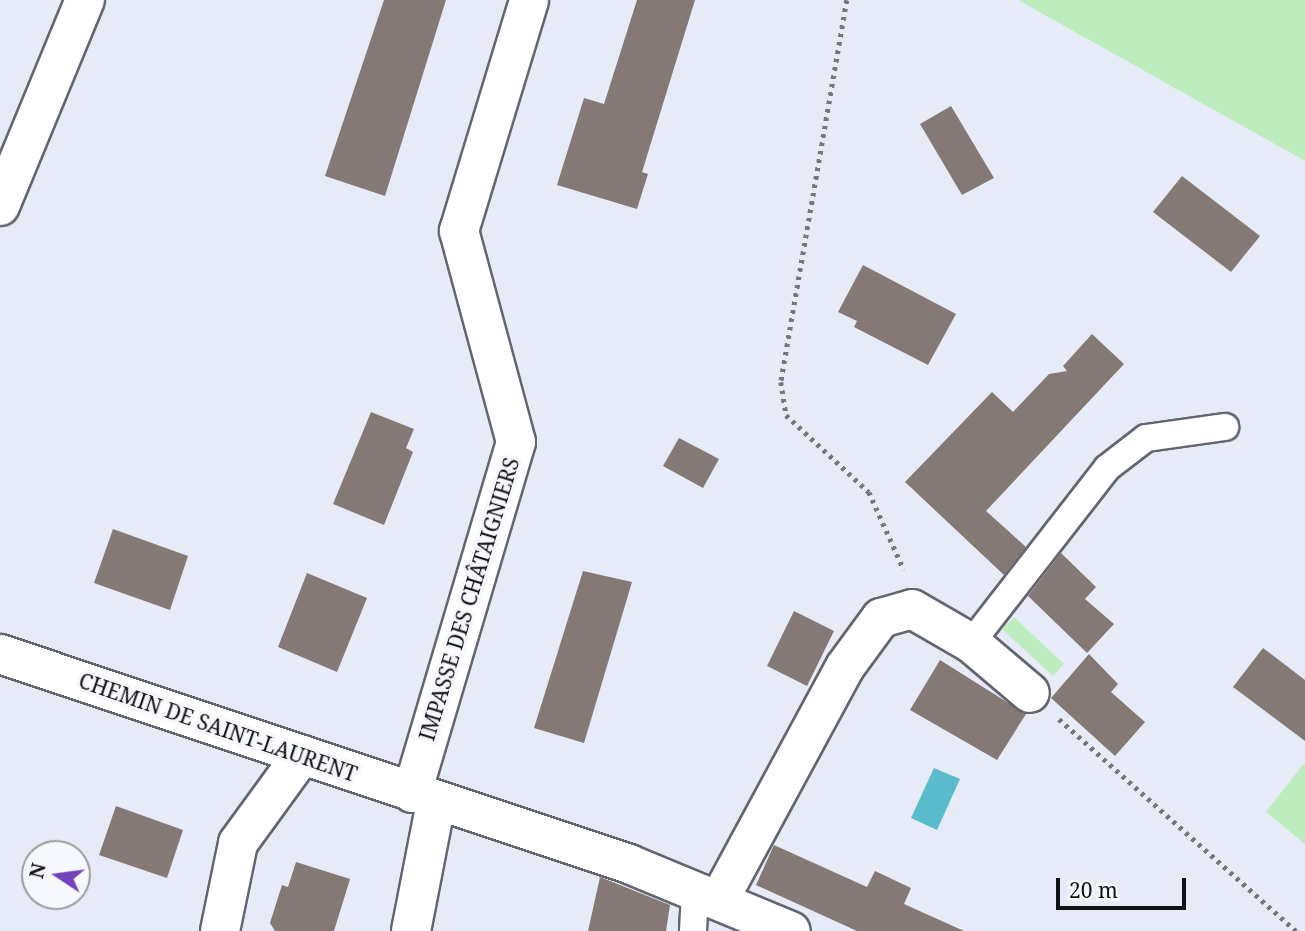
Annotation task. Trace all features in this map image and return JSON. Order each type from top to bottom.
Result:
[{"type":"street","points":[[0,206],[85,0]]},
{"type":"street","name":"IMPASSE DES CHÂTAIGNIERS","points":[[424,798],[516,442],[459,232],[529,0]]},
{"type":"street","points":[[707,896],[845,667],[881,618],[912,609],[971,643],[1030,693]]},
{"type":"street","name":"CHEMIN DE SAINT-LAURENT","points":[[0,654],[302,755],[707,896],[791,931]]},
{"type":"street","points":[[220,931],[238,843],[302,755]]},
{"type":"street","points":[[411,931],[424,798]]},
{"type":"lane","points":[[971,643],[1107,468],[1146,438],[1225,427]]},
{"type":"lane","points":[[693,931],[707,896]]},
{"type":"path","points":[[847,0],[781,382],[786,415],[800,435],[869,492],[901,556],[912,609]]},
{"type":"path","points":[[1030,693],[1296,931]]},
{"type":"green space","points":[[1018,0],[1305,0],[1305,161]]},
{"type":"green space","points":[[1014,617],[1064,664],[1053,676],[1002,629]]},
{"type":"green space","points":[[1305,762],[1305,844],[1266,812]]},
{"type":"water","points":[[934,768],[960,779],[937,830],[911,818]]},
{"type":"building","points":[[384,0],[446,0],[385,196],[325,176]]},
{"type":"building","points":[[637,0],[695,0],[642,172],[648,174],[637,209],[557,185],[584,98],[604,104]]},
{"type":"building","points":[[951,106],[994,178],[962,195],[920,124]]},
{"type":"building","points":[[1182,176],[1260,236],[1231,272],[1153,212]]},
{"type":"building","points":[[863,265],[956,314],[928,365],[854,327],[857,321],[838,312]]},
{"type":"building","points":[[1092,334],[1124,364],[986,511],[1026,547],[1004,575],[905,482],[992,392],[1013,412],[1049,374],[1067,371],[1063,366]]},
{"type":"building","points":[[371,412],[414,429],[406,448],[413,452],[384,525],[333,504]]},
{"type":"building","points":[[679,438],[719,459],[703,488],[663,466]]},
{"type":"building","points":[[113,529],[188,556],[170,610],[94,583]]},
{"type":"building","points":[[1061,553],[1096,587],[1085,599],[1114,624],[1087,653],[1028,596]]},
{"type":"building","points":[[583,571],[632,582],[584,743],[534,728]]},
{"type":"building","points":[[307,573],[367,598],[337,672],[278,647]]},
{"type":"building","points":[[794,611],[834,631],[807,686],[767,666]]},
{"type":"building","points":[[1263,648],[1305,680],[1305,741],[1233,687]]},
{"type":"building","points":[[1089,654],[1118,684],[1111,692],[1145,722],[1115,756],[1051,698]]},
{"type":"building","points":[[940,660],[1026,714],[997,760],[910,710]]},
{"type":"building","points":[[116,806],[183,830],[167,878],[99,855]]},
{"type":"building","points":[[774,845],[867,887],[875,871],[911,888],[904,904],[964,931],[857,931],[756,885]]},
{"type":"building","points":[[296,862],[350,879],[334,931],[275,931],[270,923],[282,885],[288,887]]},
{"type":"building","points":[[600,877],[670,905],[666,931],[588,931]]}]
